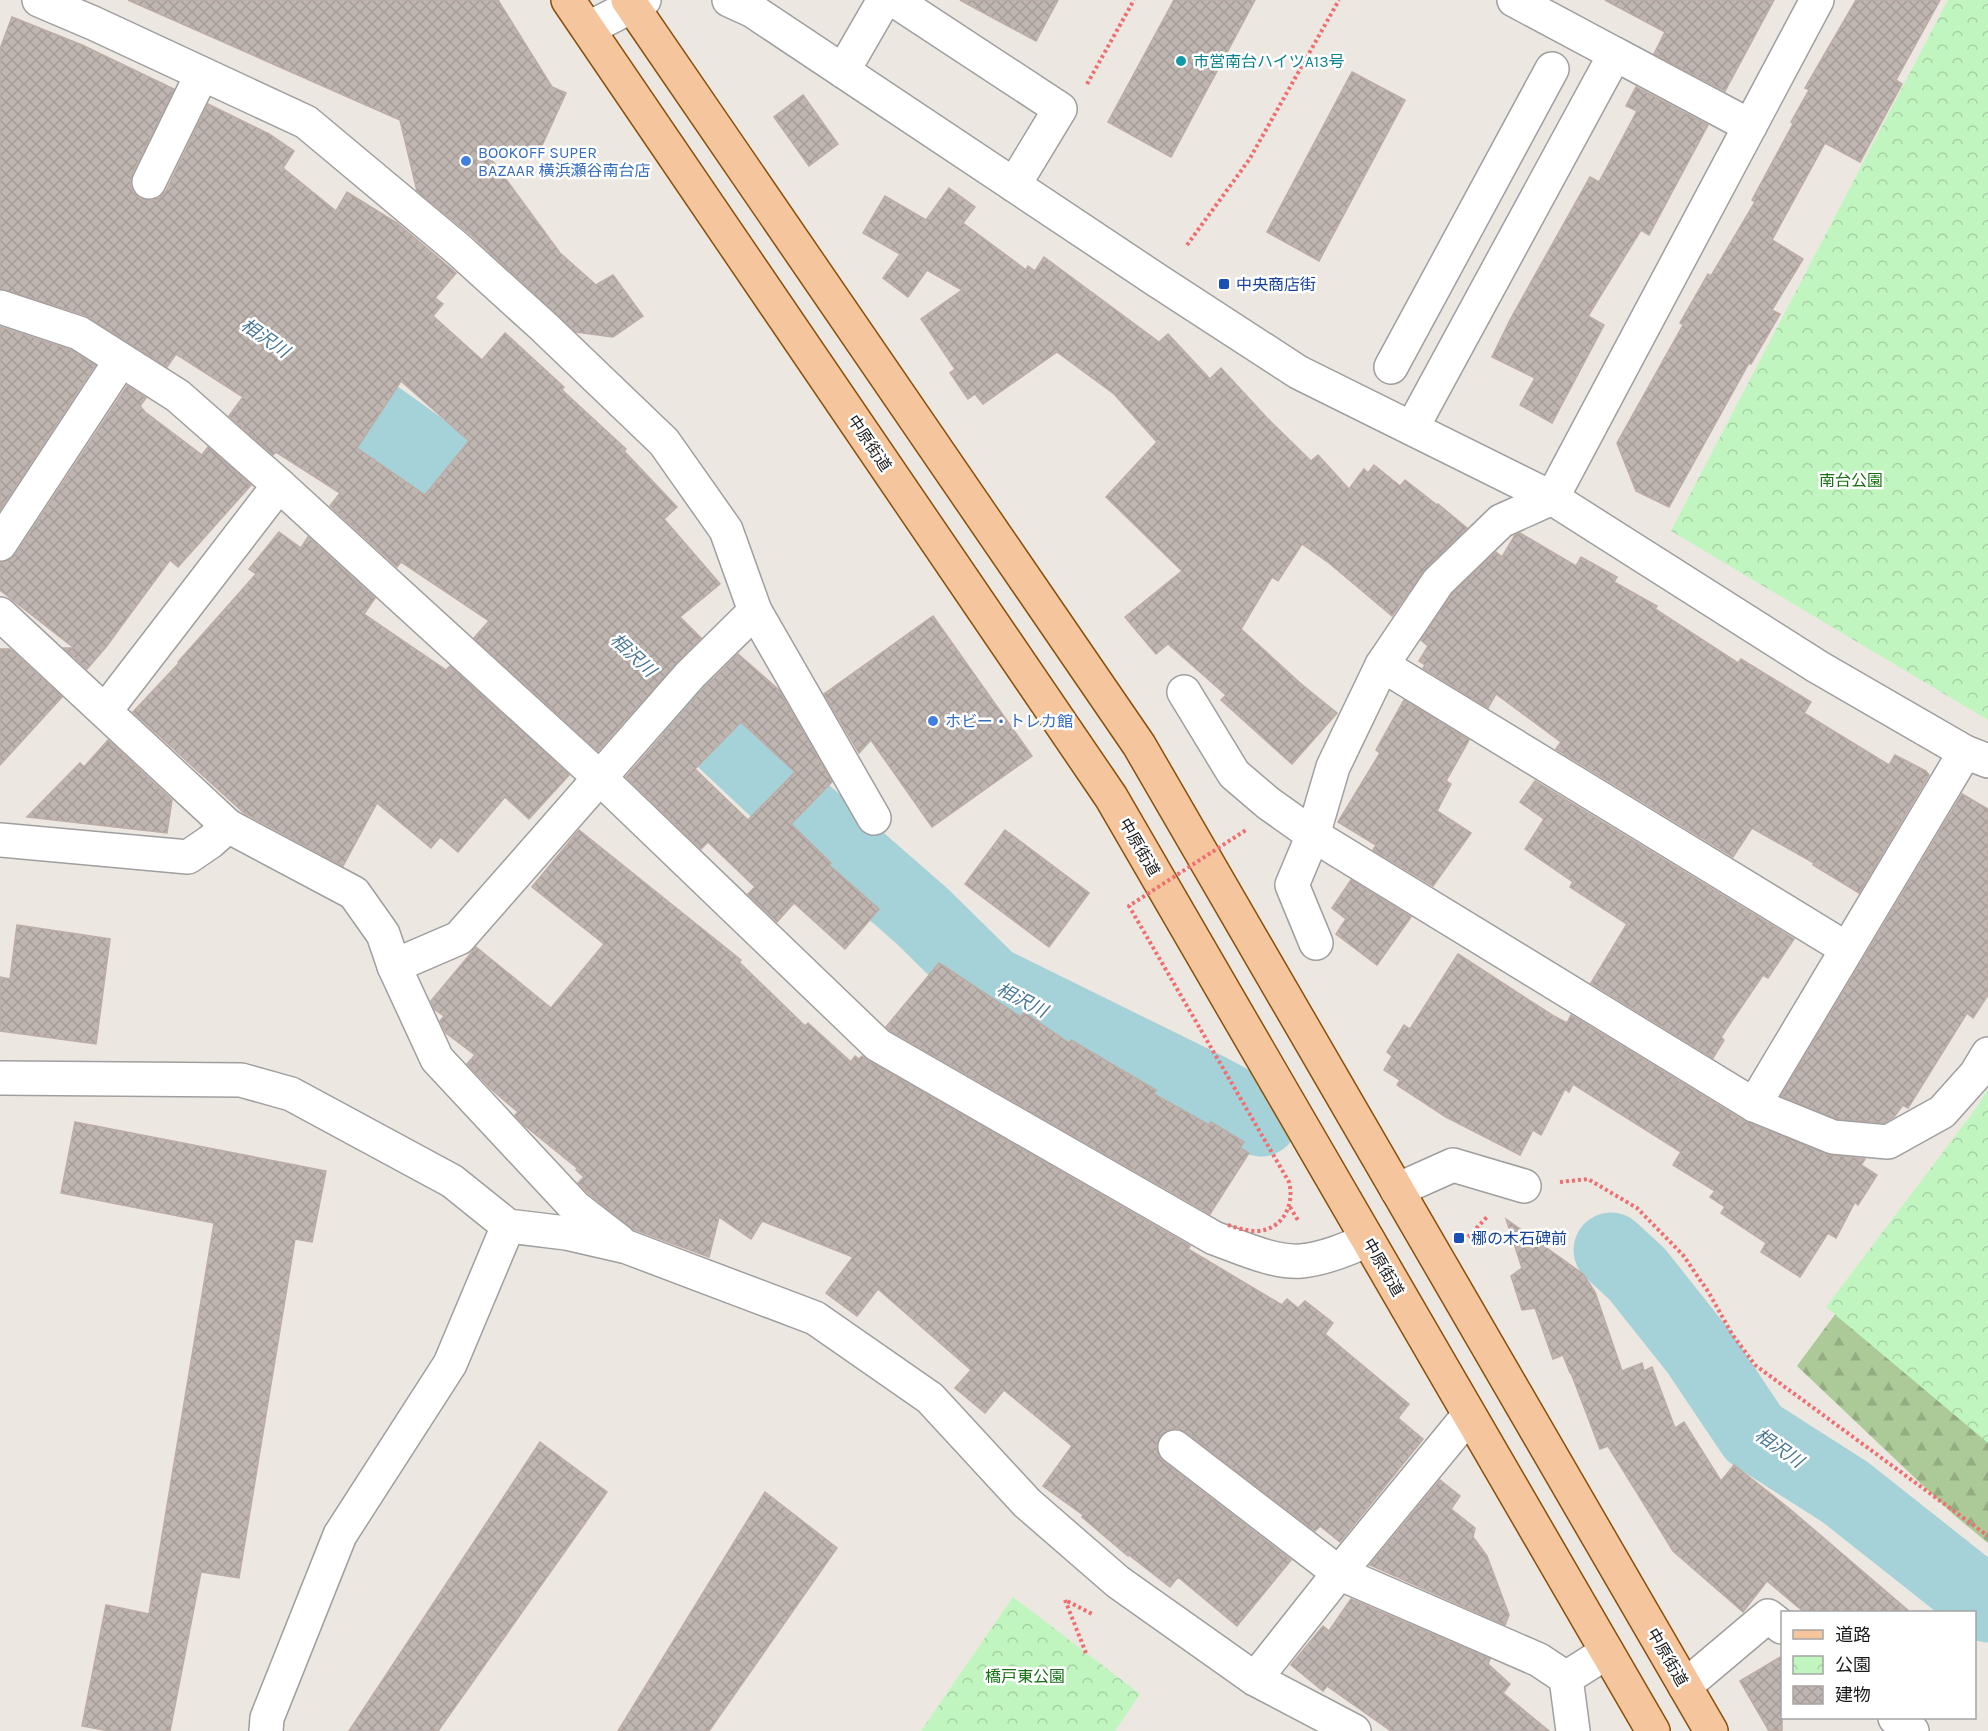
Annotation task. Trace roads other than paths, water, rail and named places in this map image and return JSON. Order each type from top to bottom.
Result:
[{"type":"main road","name":"中原街道","points":[[568,0],[1111,797],[1653,1731]]},
{"type":"main road","name":"中原街道","points":[[635,2],[1139,745],[1711,1731]]},
{"type":"street","points":[[39,0],[93,22],[306,122],[458,249],[664,442],[726,530],[754,611],[874,818]]},
{"type":"street","points":[[729,0],[753,10],[1298,372],[1551,498],[1818,667],[1977,756],[1847,949],[1754,1105]]},
{"type":"street","points":[[843,71],[884,0]]},
{"type":"street","points":[[894,0],[1060,109],[1014,185]]},
{"type":"street","points":[[1514,0],[1750,126]]},
{"type":"street","points":[[1316,944],[1292,885],[1313,835],[1333,767],[1382,665],[1438,582],[1501,521],[1551,498],[1817,0]]},
{"type":"street","points":[[589,28],[635,2]]},
{"type":"street","points":[[1412,428],[1615,54]]},
{"type":"street","points":[[1390,368],[1552,69]]},
{"type":"street","points":[[149,182],[202,74]]},
{"type":"street","points":[[1535,100],[1577,124]]},
{"type":"street","points":[[1466,227],[1507,251]]},
{"type":"street","points":[[0,307],[79,333],[178,396],[600,778],[879,1045],[1214,1238],[1267,1257],[1300,1261],[1335,1254],[1368,1240]]},
{"type":"street","points":[[1410,331],[1452,354]]},
{"type":"street","points":[[0,544],[121,360]]},
{"type":"street","points":[[105,711],[279,485]]},
{"type":"street","points":[[394,966],[459,938],[690,675],[754,611]]},
{"type":"street","points":[[0,614],[228,826],[354,893],[383,934],[394,966],[437,1059],[575,1207],[627,1247]]},
{"type":"street","points":[[1382,665],[1847,949]]},
{"type":"street","points":[[1184,692],[1234,774],[1313,835],[1754,1105],[1833,1137],[1888,1142],[1942,1112],[1976,1074],[1988,1054]]},
{"type":"street","points":[[0,840],[188,857],[228,826]]},
{"type":"street","points":[[0,1078],[241,1080],[268,1087],[291,1094],[452,1180],[508,1226],[566,1233],[627,1247],[815,1318],[930,1398],[1027,1503],[1118,1582],[1255,1679],[1354,1731]]},
{"type":"street","points":[[1397,1190],[1453,1165],[1524,1186]]},
{"type":"street","points":[[266,1731],[267,1718],[340,1535],[450,1364],[508,1226]]},
{"type":"street","points":[[1255,1679],[1469,1415]]},
{"type":"street","points":[[1175,1448],[1339,1573],[1539,1660],[1566,1678],[1573,1731]]},
{"type":"street","points":[[1685,1686],[1768,1616],[1781,1626]]},
{"type":"street","points":[[1566,1678],[1607,1652]]},
{"type":"street","points":[[1896,1719],[1912,1731]]},
{"type":"waterway","name":"相沢川","points":[[292,357],[429,455],[542,569],[773,786],[922,916],[990,983],[1261,1119]]},
{"type":"waterway","name":"相沢川","points":[[1611,1250],[1637,1274],[1699,1352],[1754,1434],[1845,1492],[1988,1605]]},
{"type":"place","name":"市営南台ハイツA13号","points":[[1181,61]]},
{"type":"place","name":"BOOKOFF SUPER BAZAAR 横浜瀬谷南台店","points":[[466,161]]},
{"type":"place","name":"中央商店街","points":[[1224,284]]},
{"type":"place","name":"ホビー・トレカ館","points":[[933,721]]},
{"type":"place","name":"梛の木石碑前","points":[[1459,1238]]},
{"type":"park label","name":"南台公園","points":[[1851,480]]},
{"type":"park label","name":"橋戸東公園","points":[[1025,1676]]}]
